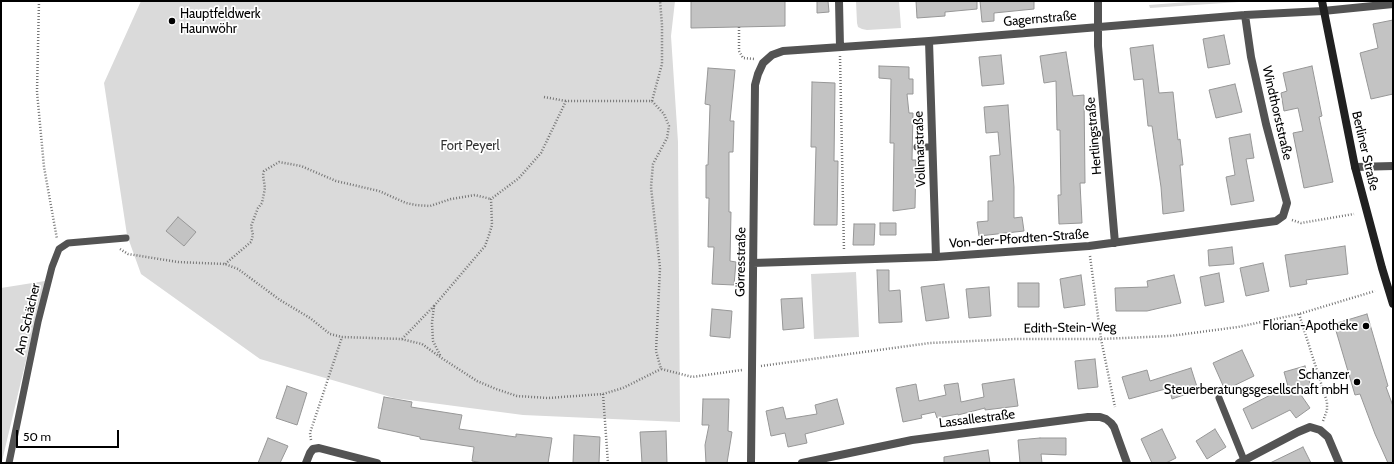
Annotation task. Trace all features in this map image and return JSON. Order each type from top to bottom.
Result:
[{"type":"street","points":[[839,1],[840,47]]},
{"type":"street","name":"Hertlingstraße","points":[[1098,1],[1098,46],[1115,243]]},
{"type":"street","name":"Berliner Straße","points":[[1322,1],[1355,168],[1393,304]]},
{"type":"street","name":"Gagernstraße","points":[[760,61],[783,50],[840,47],[1245,15],[1323,11],[1393,4]]},
{"type":"street","name":"Windthorststraße","points":[[1245,15],[1251,57],[1264,116],[1287,203],[1284,216]]},
{"type":"street","name":"Vollmarstraße","points":[[929,40],[936,257]]},
{"type":"street","name":"Görresstraße","points":[[751,463],[755,85],[760,61]]},
{"type":"street","points":[[1355,168],[1393,166]]},
{"type":"street","name":"Von-der-Pfordten-Straße","points":[[753,263],[936,257],[1115,243],[1276,221],[1284,216]]},
{"type":"street","name":"Lassallestraße","points":[[802,463],[912,440],[1088,417],[1100,417],[1106,419],[1114,428],[1127,463]]},
{"type":"street","points":[[1241,461],[1310,427],[1320,430],[1328,437],[1339,463]]},
{"type":"street","points":[[306,463],[313,449],[319,448],[377,463]]},
{"type":"lane","points":[[917,147],[932,147]]},
{"type":"lane","points":[[59,249],[68,243],[126,238]]},
{"type":"lane","name":"Am Schächer","points":[[9,463],[38,322],[52,267],[59,249]]},
{"type":"lane","points":[[1219,398],[1241,461]]},
{"type":"path","points":[[39,1],[37,92],[44,167],[59,249]]},
{"type":"path","points":[[652,101],[662,64],[662,25],[660,1]]},
{"type":"path","points":[[739,27],[739,51],[743,58],[760,61]]},
{"type":"path","points":[[840,47],[844,260]]},
{"type":"path","points":[[544,97],[566,101],[652,101],[664,114],[669,126],[667,138],[653,164],[651,187],[660,268],[656,351],[661,369]]},
{"type":"path","points":[[225,264],[251,242],[253,235],[251,226],[258,208],[262,203],[265,188],[263,175],[264,171],[279,162],[301,166],[336,181],[379,191],[416,205],[430,206],[451,200],[475,196],[492,199],[519,178],[541,153],[566,101]]},
{"type":"path","points":[[401,340],[434,306],[485,246],[492,224],[492,199]]},
{"type":"path","points":[[1284,216],[1301,224],[1354,214]]},
{"type":"path","points":[[100,240],[121,249],[128,254],[178,262],[225,264],[238,269],[280,300],[310,318],[330,334],[342,337],[401,340],[422,344],[477,381],[496,390],[517,396],[548,398],[603,394],[623,388],[661,369],[692,377],[744,369]]},
{"type":"path","points":[[1090,256],[1101,339],[1115,407]]},
{"type":"path","name":"Edith-Stein-Weg","points":[[761,366],[930,343],[1015,339],[1101,339],[1170,336],[1238,327],[1299,314],[1375,291]]},
{"type":"path","points":[[434,306],[432,323],[433,341],[443,359]]},
{"type":"path","points":[[1299,314],[1327,402],[1327,410],[1320,430]]},
{"type":"path","points":[[313,449],[310,434],[342,337]]},
{"type":"path","points":[[603,394],[608,463]]},
{"type":"green space","name":"Fort Peyerl","points":[[141,1],[675,1],[671,36],[678,142],[680,422],[523,415],[394,398],[260,359],[141,274],[127,235],[104,83]]},
{"type":"green space","points":[[856,1],[899,1],[901,28],[867,30],[858,27]]},
{"type":"green space","points":[[1200,1],[1254,1],[1150,8],[1149,5]]},
{"type":"green space","points":[[856,272],[859,337],[814,339],[811,274]]},
{"type":"green space","points":[[45,281],[2,461],[1,463],[1,288]]},
{"type":"building","points":[[691,1],[785,1],[785,26],[691,28]]},
{"type":"building","points":[[817,1],[828,1],[829,12],[817,13]]},
{"type":"building","points":[[916,1],[977,1],[977,9],[945,12],[945,16],[917,18]]},
{"type":"building","points":[[980,1],[1034,1],[1034,9],[994,13],[994,21],[982,22]]},
{"type":"building","points":[[1393,20],[1393,94],[1371,99],[1360,53],[1378,48],[1373,24]]},
{"type":"building","points":[[1224,35],[1230,64],[1208,68],[1203,39]]},
{"type":"building","points":[[1153,45],[1159,93],[1173,92],[1178,140],[1180,139],[1183,165],[1180,165],[1184,211],[1163,214],[1161,187],[1152,126],[1148,126],[1143,79],[1134,80],[1130,48]]},
{"type":"building","points":[[1066,52],[1073,96],[1084,95],[1085,183],[1080,183],[1082,223],[1059,224],[1058,195],[1061,195],[1060,130],[1057,130],[1056,81],[1044,83],[1040,56]]},
{"type":"building","points":[[1001,55],[1004,84],[982,86],[979,57]]},
{"type":"building","points":[[879,66],[909,67],[909,79],[913,79],[913,94],[907,94],[909,113],[913,113],[912,160],[916,160],[915,208],[893,211],[894,143],[890,143],[891,79],[879,78]]},
{"type":"building","points":[[1312,66],[1322,116],[1319,117],[1333,182],[1304,188],[1293,133],[1303,131],[1298,108],[1284,111],[1281,93],[1287,91],[1283,73]]},
{"type":"building","points":[[708,68],[735,70],[730,121],[734,121],[733,152],[729,152],[729,212],[731,212],[730,261],[736,262],[734,285],[712,284],[714,247],[708,247],[709,198],[706,198],[706,165],[708,165],[710,105],[705,104]]},
{"type":"building","points":[[812,82],[835,83],[834,161],[838,161],[837,225],[814,225],[816,147],[811,147]]},
{"type":"building","points":[[1235,84],[1242,112],[1216,118],[1209,90]]},
{"type":"building","points":[[1008,105],[1014,187],[1014,218],[1022,217],[1024,231],[979,236],[977,222],[988,221],[988,201],[993,201],[990,156],[1000,155],[998,132],[986,133],[984,107]]},
{"type":"building","points":[[1250,134],[1254,158],[1246,159],[1254,201],[1231,205],[1226,177],[1235,175],[1229,138]]},
{"type":"building","points":[[178,217],[196,232],[184,246],[166,231]]},
{"type":"building","points":[[880,223],[896,223],[896,235],[880,235]]},
{"type":"building","points":[[854,224],[875,224],[874,245],[853,245]]},
{"type":"building","points":[[1345,246],[1348,274],[1306,280],[1307,284],[1290,287],[1285,255]]},
{"type":"building","points":[[1232,247],[1234,264],[1209,266],[1208,250]]},
{"type":"building","points":[[1263,263],[1269,291],[1246,296],[1240,268]]},
{"type":"building","points":[[877,270],[889,270],[889,291],[900,290],[902,322],[879,323]]},
{"type":"building","points":[[1219,273],[1224,302],[1205,306],[1200,277]]},
{"type":"building","points":[[1081,275],[1085,305],[1064,308],[1060,279]]},
{"type":"building","points":[[1174,275],[1181,303],[1147,311],[1116,311],[1115,288],[1148,287],[1147,281]]},
{"type":"building","points":[[1018,283],[1039,283],[1039,307],[1018,307]]},
{"type":"building","points":[[944,284],[949,318],[926,321],[921,287]]},
{"type":"building","points":[[989,287],[991,316],[969,318],[966,289]]},
{"type":"building","points":[[802,298],[804,328],[783,330],[781,299]]},
{"type":"building","points":[[712,309],[732,311],[730,338],[710,336]]},
{"type":"building","points":[[1367,314],[1388,386],[1386,387],[1393,406],[1393,463],[1388,463],[1360,394],[1355,395],[1334,324]]},
{"type":"building","points":[[1242,350],[1254,376],[1225,390],[1213,363]]},
{"type":"building","points":[[1095,359],[1098,387],[1078,389],[1075,361]]},
{"type":"building","points":[[1305,366],[1312,391],[1301,395],[1310,408],[1296,418],[1290,410],[1252,429],[1243,409],[1288,386],[1284,372]]},
{"type":"building","points":[[1191,368],[1198,390],[1172,399],[1169,388],[1129,399],[1122,377],[1147,370],[1150,381]]},
{"type":"building","points":[[1014,379],[1018,406],[985,410],[985,408],[958,415],[937,418],[935,412],[921,415],[922,418],[903,422],[896,388],[916,384],[919,401],[946,395],[944,385],[958,383],[961,402],[984,397],[982,384]]},
{"type":"building","points":[[287,386],[307,393],[297,425],[276,418]]},
{"type":"building","points":[[384,397],[412,402],[411,407],[462,415],[459,429],[516,437],[516,434],[552,438],[548,463],[483,463],[472,461],[474,447],[420,439],[420,437],[378,428]]},
{"type":"building","points":[[703,399],[729,399],[728,431],[732,432],[727,463],[706,463],[705,445],[709,425],[702,425]]},
{"type":"building","points":[[837,399],[844,424],[805,434],[807,443],[788,447],[785,433],[771,436],[766,411],[783,407],[786,419],[817,414],[815,405]]},
{"type":"building","points":[[1162,429],[1176,458],[1166,463],[1152,463],[1141,439]]},
{"type":"building","points":[[1215,429],[1226,447],[1207,459],[1196,441]]},
{"type":"building","points":[[666,431],[667,463],[642,463],[640,432]]},
{"type":"building","points":[[574,435],[600,437],[599,463],[573,463]]},
{"type":"building","points":[[268,438],[288,446],[280,463],[258,463]]},
{"type":"building","points":[[1066,438],[1066,455],[1041,454],[1042,463],[1020,463],[1018,440]]},
{"type":"building","points":[[1303,447],[1311,463],[1270,463]]},
{"type":"building","points":[[988,450],[990,463],[944,463],[944,457]]},
{"type":"place","name":"Hauptfeldwerk Haunwöhr","points":[[172,21]]},
{"type":"place","name":"Florian-Apotheke","points":[[1366,326]]},
{"type":"place","name":"Schanzer Steuerberatungsgesellschaft mbH","points":[[1357,382]]}]
